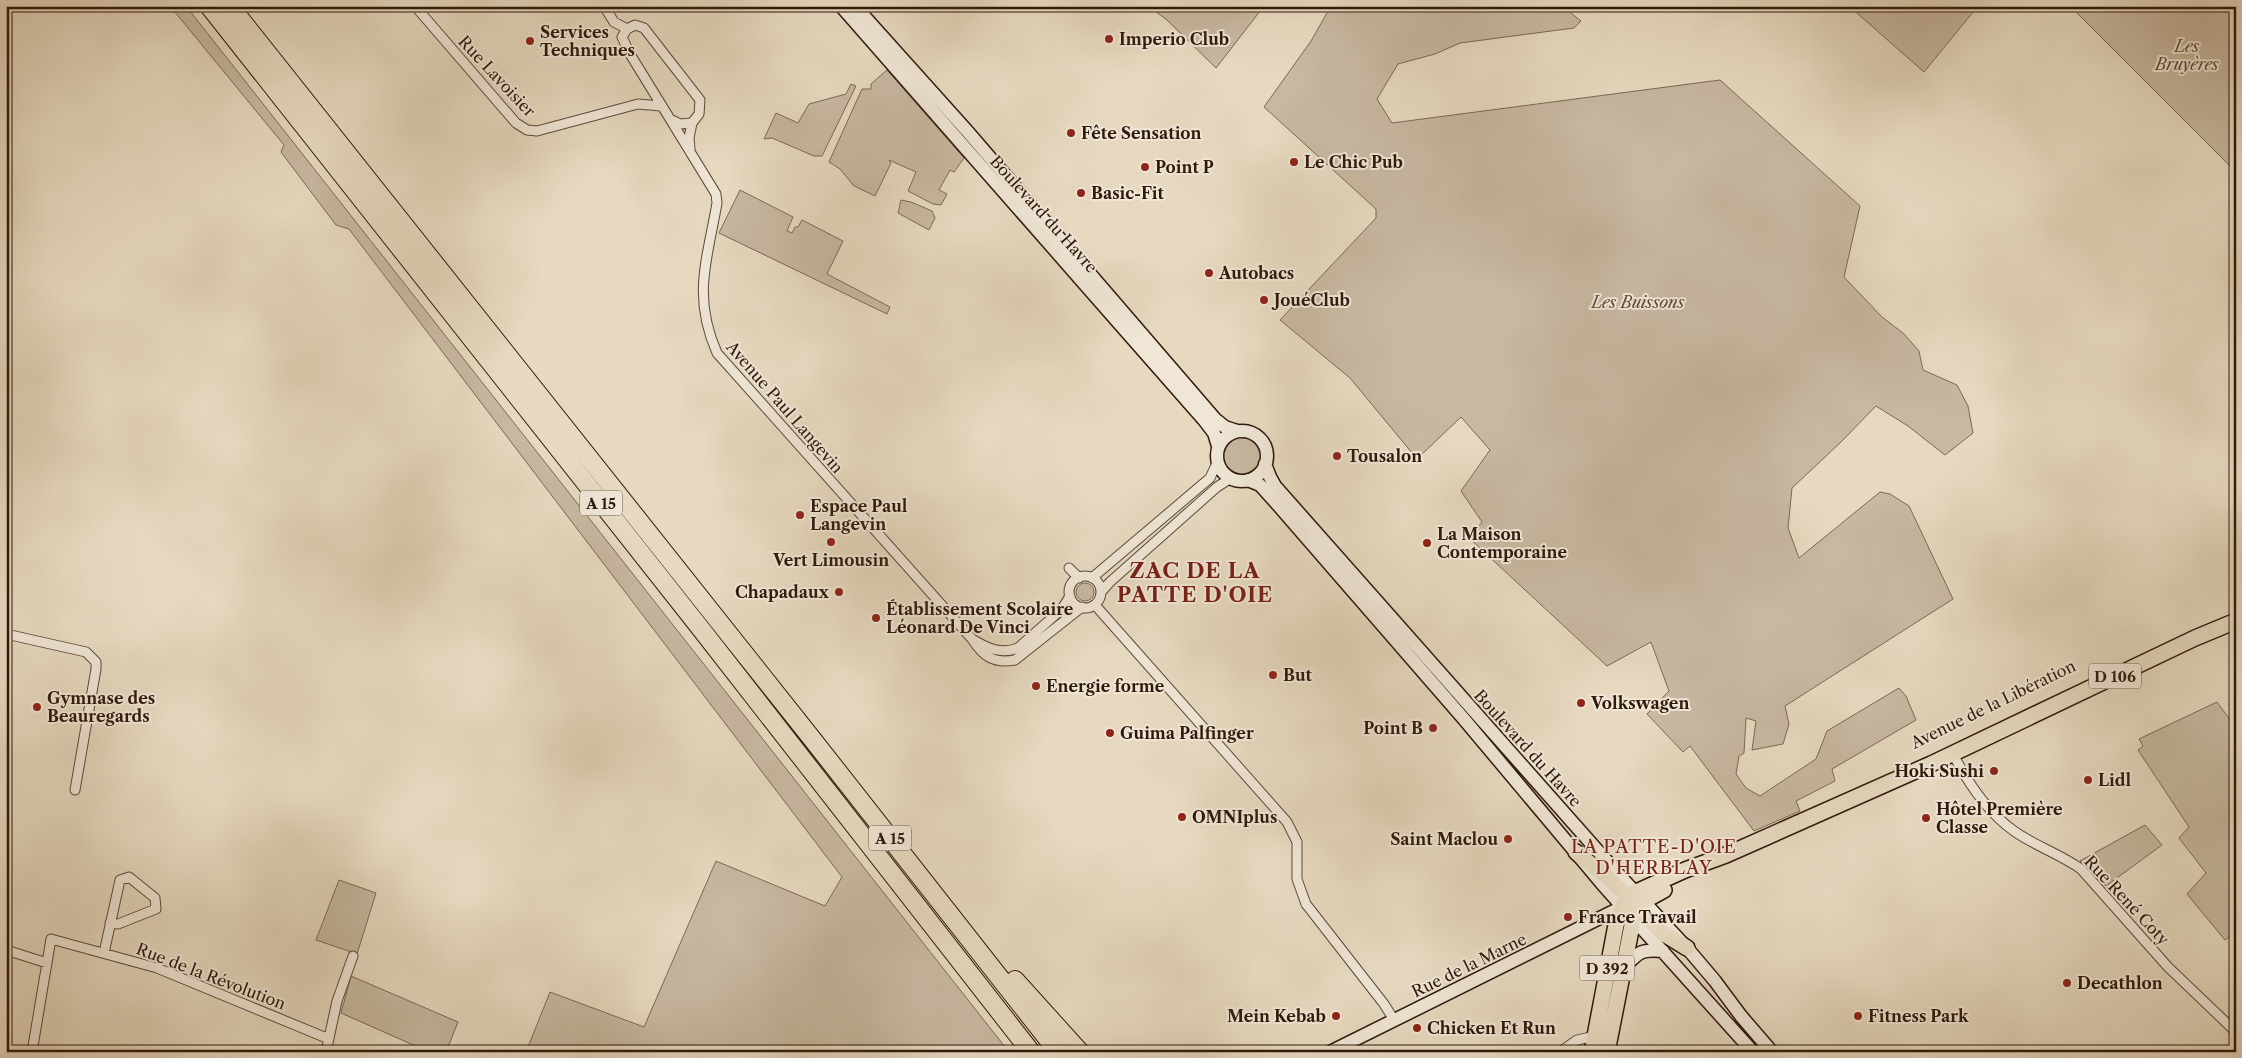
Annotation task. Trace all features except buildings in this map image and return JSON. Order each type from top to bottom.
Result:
[{"type":"highway","name":"A 15","points":[[209,6],[701,628],[1031,1052]]},
{"type":"highway","name":"A 15","points":[[230,6],[1058,1052]]},
{"type":"highway","points":[[968,936],[977,938],[1080,1052]]},
{"type":"main road","name":"Boulevard du Havre","points":[[841,6],[1204,420],[1214,433],[1218,446],[1217,463]]},
{"type":"main road","name":"Boulevard du Havre","points":[[855,6],[968,132],[1215,419],[1226,427],[1237,431],[1248,431],[1260,438],[1266,451],[1266,464],[1270,478],[1275,486],[1634,904],[1663,951],[1753,1052]]},
{"type":"main road","points":[[1218,446],[1226,436],[1237,431]]},
{"type":"main road","points":[[1217,463],[1221,470],[1231,478]]},
{"type":"main road","points":[[1248,480],[1259,474],[1266,464]]},
{"type":"main road","name":"Boulevard du Havre","points":[[1231,478],[1248,480],[1260,485],[1464,718],[1576,852]]},
{"type":"main road","name":"Avenue de la Libération","points":[[1797,822],[1850,793],[2083,680],[2182,634],[2236,614]]},
{"type":"main road","name":"Avenue de la Libération","points":[[1634,904],[1684,870],[1726,855],[1953,754],[2195,638],[2236,622]]},
{"type":"main road","points":[[1576,852],[1634,904],[1661,932],[1687,948],[1715,981],[1740,1016],[1772,1052]]},
{"type":"main road","name":"D 392","points":[[1607,1052],[1634,904]]},
{"type":"main road","name":"D 392","points":[[1592,1052],[1612,942],[1634,904]]},
{"type":"main road","name":"Rue de la Marne","points":[[1337,1050],[1394,1020],[1634,904]]},
{"type":"main road","points":[[1622,970],[1638,952],[1648,950],[1663,951]]},
{"type":"street","name":"Rue Lavoisier","points":[[415,6],[516,123],[527,130],[537,131],[638,104],[661,106]]},
{"type":"street","points":[[604,6],[614,22],[627,29],[635,25],[644,28],[700,100],[699,114],[692,123],[689,138],[690,152]]},
{"type":"street","name":"Avenue Paul Langevin","points":[[627,29],[622,37],[630,54],[716,194],[717,203],[702,294],[708,334],[717,354],[972,639],[982,653],[1006,662],[1015,660],[1082,607]]},
{"type":"street","points":[[670,119],[680,124],[692,123]]},
{"type":"street","points":[[1092,578],[1210,478],[1217,463]]},
{"type":"street","points":[[1095,605],[1101,592],[1114,577],[1217,487],[1231,478]]},
{"type":"street","points":[[1070,568],[1078,578]]},
{"type":"street","points":[[972,639],[987,648],[1010,651],[1018,648],[1062,608],[1070,596],[1072,584],[1078,578],[1092,578],[1099,583],[1101,592]]},
{"type":"street","points":[[1070,596],[1074,603],[1082,607],[1095,605]]},
{"type":"street","points":[[1095,605],[1287,822],[1297,842],[1297,878],[1306,904],[1384,1004],[1394,1020]]},
{"type":"street","points":[[6,634],[86,652],[96,662],[75,790]]},
{"type":"street","name":"Rue René Coty","points":[[1953,754],[1964,775],[1996,817],[2023,837],[2065,858],[2081,869],[2168,967],[2236,1032]]},
{"type":"street","points":[[104,953],[110,923],[120,880],[129,877],[155,898],[156,909],[118,924],[110,923]]},
{"type":"street","name":"Rue de la Révolution","points":[[47,963],[50,939],[104,953],[157,968],[329,1039]]},
{"type":"street","points":[[6,950],[47,963],[32,1052]]},
{"type":"street","points":[[326,1052],[337,1001],[353,956]]},
{"type":"street","points":[[1560,1052],[1577,1040],[1595,1036]]},
{"type":"green space","points":[[170,6],[186,6],[1009,1052],[526,1052],[550,992],[644,1027],[716,861],[825,906],[842,877],[349,229],[336,225],[281,152],[284,145]]},
{"type":"green space","points":[[1148,6],[1264,6],[1216,68],[1167,20]]},
{"type":"green space","name":"Les Buissons","points":[[1331,6],[1562,6],[1581,21],[1574,28],[1460,43],[1435,54],[1398,64],[1377,99],[1392,123],[1720,80],[1860,206],[1844,277],[1882,317],[1903,333],[1919,351],[1923,370],[1957,385],[1968,406],[1973,433],[1945,455],[1908,426],[1876,406],[1792,488],[1788,528],[1799,558],[1880,492],[1890,494],[1909,506],[1953,599],[1785,706],[1789,724],[1783,744],[1752,750],[1756,721],[1746,718],[1744,753],[1739,756],[1736,774],[1746,788],[1760,796],[1816,759],[1827,731],[1899,688],[1906,696],[1916,720],[1832,769],[1835,781],[1796,801],[1800,811],[1754,831],[1690,746],[1683,752],[1647,714],[1669,691],[1651,642],[1607,666],[1469,538],[1482,522],[1461,491],[1490,450],[1461,417],[1417,459],[1350,378],[1280,320],[1376,218],[1376,209],[1264,107],[1311,41]]},
{"type":"green space","points":[[1849,6],[1978,6],[1924,72]]},
{"type":"green space","name":"Les Bruyères","points":[[2070,6],[2236,6],[2236,172]]},
{"type":"green space","points":[[887,70],[964,158],[954,172],[950,170],[939,190],[947,194],[941,205],[933,204],[908,191],[916,172],[889,160],[891,163],[875,196],[854,186],[840,169],[829,162],[862,89],[871,89],[871,84]]},
{"type":"green space","points":[[851,84],[856,86],[822,156],[814,156],[772,138],[764,139],[776,113],[798,123],[809,104],[846,94]]},
{"type":"green space","points":[[740,190],[793,217],[787,231],[792,233],[802,220],[843,241],[827,274],[890,307],[887,314],[719,233]]},
{"type":"green space","points":[[901,200],[932,211],[935,218],[929,230],[898,213]]},
{"type":"green space","points":[[1242,435],[1256,441],[1262,455],[1256,469],[1242,475],[1228,469],[1222,455],[1228,441]]},
{"type":"green space","points":[[1085,583],[1091,586],[1094,592],[1091,598],[1085,601],[1079,598],[1076,592],[1079,586]]},
{"type":"green space","points":[[2217,702],[2236,728],[2236,931],[2225,940],[2187,894],[2206,873],[2179,838],[2189,827],[2138,750],[2143,746],[2139,739]]},
{"type":"green space","points":[[2145,825],[2162,845],[2106,886],[2080,861]]},
{"type":"green space","points":[[339,880],[376,893],[357,954],[316,940]]},
{"type":"green space","points":[[351,976],[458,1022],[446,1052],[429,1052],[341,1013]]},
{"type":"place","name":"Imperio Club","points":[[1109,39]]},
{"type":"place","name":"Services Techniques","points":[[530,41]]},
{"type":"place","name":"Fête Sensation","points":[[1071,133]]},
{"type":"place","name":"Le Chic Pub","points":[[1294,162]]},
{"type":"place","name":"Point P","points":[[1145,167]]},
{"type":"place","name":"Basic-Fit","points":[[1081,193]]},
{"type":"place","name":"Autobacs","points":[[1209,273]]},
{"type":"place","name":"JouéClub","points":[[1264,300]]},
{"type":"place","name":"Tousalon","points":[[1337,456]]},
{"type":"place","name":"Espace Paul Langevin","points":[[800,515]]},
{"type":"place","name":"Vert Limousin","points":[[831,542]]},
{"type":"place","name":"La Maison Contemporaine","points":[[1427,543]]},
{"type":"place","name":"Chapadaux","points":[[839,592]]},
{"type":"place","name":"Établissement Scolaire Léonard De Vinci","points":[[876,618]]},
{"type":"place","name":"But","points":[[1273,675]]},
{"type":"place","name":"Energie forme","points":[[1036,686]]},
{"type":"place","name":"Volkswagen","points":[[1581,703]]},
{"type":"place","name":"Gymnase des Beauregards","points":[[37,707]]},
{"type":"place","name":"Point B","points":[[1433,728]]},
{"type":"place","name":"Guima Palfinger","points":[[1110,733]]},
{"type":"place","name":"Hoki Sushi","points":[[1994,771]]},
{"type":"place","name":"Lidl","points":[[2088,780]]},
{"type":"place","name":"OMNIplus","points":[[1182,817]]},
{"type":"place","name":"Hôtel Première Classe","points":[[1926,818]]},
{"type":"place","name":"Saint Maclou","points":[[1508,839]]},
{"type":"place","name":"France Travail","points":[[1568,917]]},
{"type":"place","name":"Decathlon","points":[[2067,983]]},
{"type":"place","name":"Mein Kebab","points":[[1336,1016]]},
{"type":"place","name":"Fitness Park","points":[[1858,1016]]},
{"type":"place","name":"Chicken Et Run","points":[[1417,1028]]},
{"type":"district","name":"ZAC DE LA PATTE D'OIE","points":[[1195,582]]},
{"type":"district","name":"LA PATTE-D'OIE D'HERBLAY","points":[[1654,858]]}]
